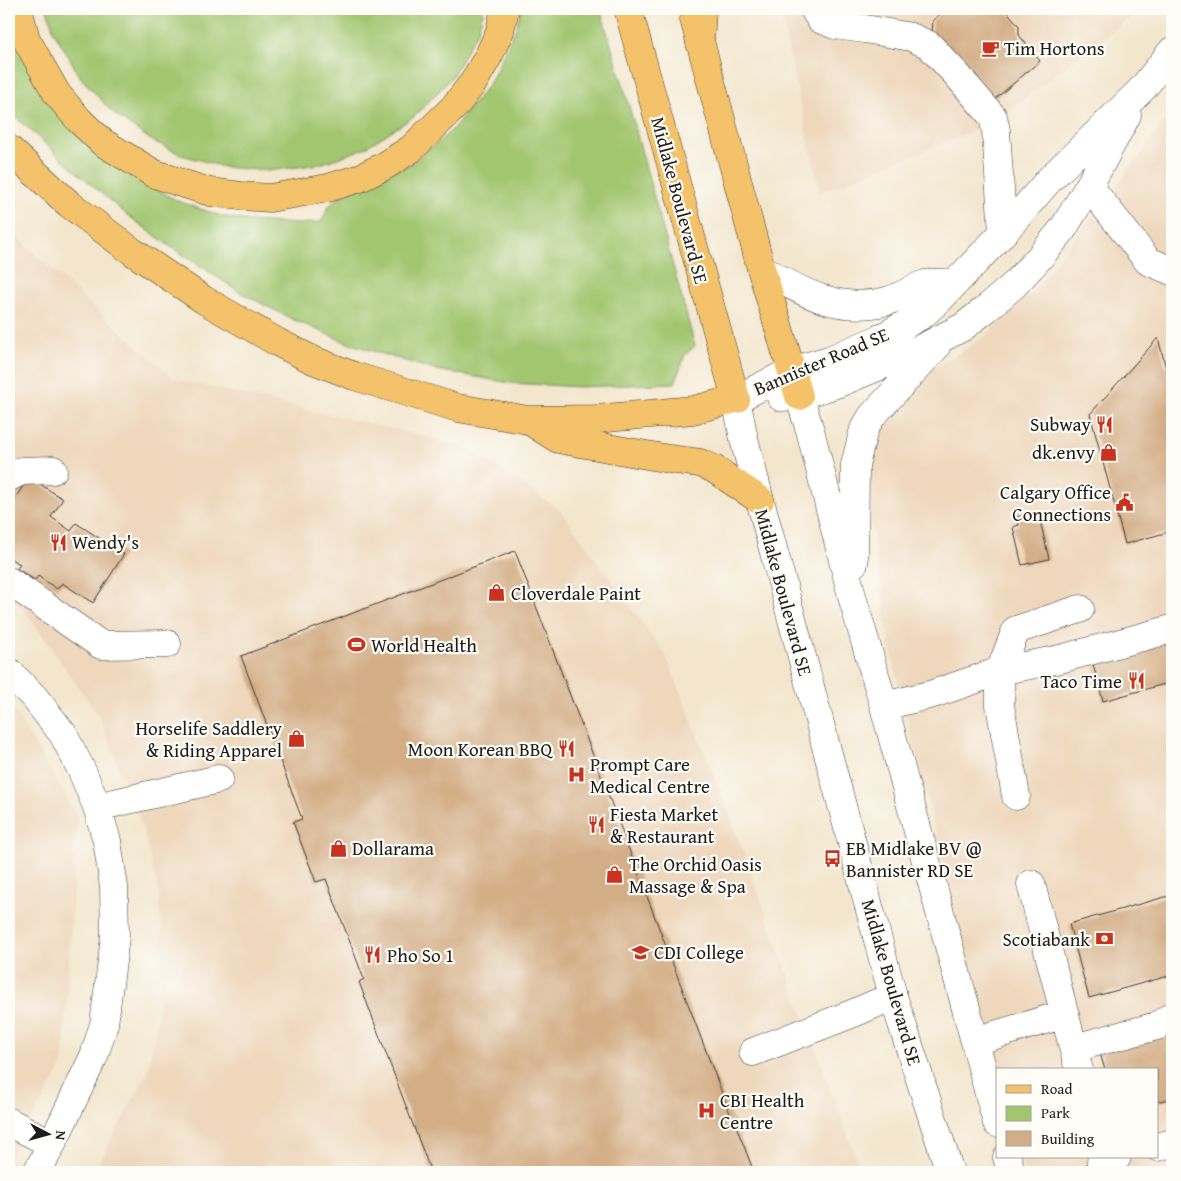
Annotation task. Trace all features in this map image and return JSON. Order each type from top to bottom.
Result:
[{"type":"main road","points":[[18,9],[26,39],[57,94],[79,120],[102,142],[153,173],[181,184],[210,192],[270,198],[328,188],[360,178],[386,165],[411,149],[454,107],[473,83],[500,31],[505,9]]},
{"type":"main road","name":"Midlake Boulevard SE","points":[[628,9],[736,399]]},
{"type":"main road","points":[[691,9],[761,268],[796,383]]},
{"type":"main road","points":[[700,42],[702,9]]},
{"type":"main road","points":[[9,149],[69,204],[133,252],[204,300],[277,342],[313,360],[354,376],[458,408],[528,420],[596,420],[693,410],[736,399]]},
{"type":"main road","points":[[528,420],[558,439],[700,463],[714,469],[760,500]]},
{"type":"street","points":[[814,9],[820,19],[835,25],[911,37],[929,45],[993,117],[996,131],[1004,233]]},
{"type":"street","name":"Bannister Road SE","points":[[796,383],[829,360],[878,340],[922,315],[939,300],[1004,233],[1049,180],[1143,88],[1172,51]]},
{"type":"street","name":"Bannister Road SE","points":[[736,399],[796,383],[836,384],[882,366],[963,327],[1014,284],[1063,229],[1143,88]]},
{"type":"street","points":[[1088,186],[1148,261],[1172,271]]},
{"type":"street","points":[[761,268],[786,284],[821,299],[856,306],[889,301],[926,284],[956,282]]},
{"type":"street","points":[[853,600],[855,465],[864,429],[872,416],[946,336]]},
{"type":"street","points":[[796,383],[810,430],[853,600],[884,706],[996,1120]]},
{"type":"street","name":"Midlake Boulevard SE","points":[[736,399],[760,500],[893,996],[950,1172]]},
{"type":"street","points":[[9,477],[22,470],[53,470]]},
{"type":"street","points":[[9,580],[101,645],[167,644]]},
{"type":"street","points":[[1016,796],[1000,705],[1000,671],[1016,630],[1080,609]]},
{"type":"street","points":[[884,706],[933,694],[1000,671],[1060,659],[1172,629]]},
{"type":"street","points":[[9,672],[34,697],[63,734],[82,771],[97,807],[106,841],[114,887],[115,937],[104,1024],[94,1056],[37,1172]]},
{"type":"street","points":[[97,807],[219,778]]},
{"type":"street","points":[[1031,884],[1077,1059],[1157,1026],[1172,1016]]},
{"type":"street","points":[[753,1052],[893,996]]},
{"type":"street","points":[[975,1041],[1065,1014]]},
{"type":"street","points":[[918,1073],[939,1172]]},
{"type":"street","points":[[9,1122],[52,1144]]},
{"type":"street","points":[[1158,1147],[1172,1143]]},
{"type":"street","points":[[1006,1158],[1011,1172]]},
{"type":"shaded area","points":[[782,9],[1141,9],[988,125],[820,192],[783,26]]},
{"type":"shaded area","points":[[1172,112],[1172,1172],[1025,1172],[1021,1158],[1158,1158],[1158,1068],[996,1068],[996,1070],[974,991],[891,651],[867,496],[883,426],[930,371],[985,337],[1037,287]]},
{"type":"shaded area","points":[[9,231],[174,379],[427,437],[469,449],[560,510],[665,654],[729,814],[861,1172],[94,1172],[148,1071],[158,1015],[162,943],[159,895],[144,832],[100,718],[23,607],[9,599]]},
{"type":"shaded area","points":[[9,710],[17,715],[77,816],[63,1065],[9,1159]]},
{"type":"green space","points":[[47,9],[484,9],[478,30],[451,78],[415,116],[363,149],[320,164],[268,171],[224,167],[182,155],[151,140],[114,114],[81,78],[54,32]]},
{"type":"green space","points":[[521,9],[600,9],[624,88],[695,346],[685,355],[675,383],[580,387],[510,383],[431,369],[348,343],[292,319],[243,294],[171,247],[127,215],[9,111],[9,20],[137,179],[178,201],[221,216],[250,221],[299,224],[321,222],[329,206],[337,198],[412,163],[450,132],[490,83],[516,28]]},
{"type":"building","points":[[946,9],[1005,9],[1019,26],[1019,35],[1040,61],[995,99],[974,73],[969,77],[932,33],[933,20]]},
{"type":"building","points":[[1158,338],[1172,391],[1172,531],[1125,544],[1090,414]]},
{"type":"building","name":"Wendy's","points":[[29,477],[63,499],[51,517],[71,531],[76,523],[124,554],[93,603],[62,583],[57,589],[38,576],[35,580],[17,569],[20,564],[9,558],[9,508]]},
{"type":"building","points":[[1030,514],[1032,522],[1040,520],[1049,559],[1022,565],[1013,527],[1019,525],[1016,517]]},
{"type":"building","points":[[515,551],[754,1172],[431,1172],[359,982],[364,979],[326,879],[316,882],[293,822],[302,819],[241,656]]},
{"type":"building","points":[[1172,639],[1172,682],[1103,701],[1092,661]]},
{"type":"building","points":[[1172,895],[1172,975],[1089,998],[1069,924]]},
{"type":"building","points":[[1172,1031],[1172,1098],[1158,1102],[1158,1068],[1104,1068],[1099,1050]]},
{"type":"place","name":"Tim Hortons","points":[[990,48]]},
{"type":"place","name":"Subway","points":[[1105,424]]},
{"type":"place","name":"dk.envy","points":[[1109,452]]},
{"type":"place","name":"Calgary Office Connections","points":[[1125,503]]},
{"type":"place","name":"Wendy's","points":[[58,542]]},
{"type":"place","name":"Cloverdale Paint","points":[[497,593]]},
{"type":"place","name":"World Health","points":[[357,645]]},
{"type":"place","name":"Taco Time","points":[[1136,681]]},
{"type":"place","name":"Horselife Saddlery & Riding Apparel","points":[[296,739]]},
{"type":"place","name":"Moon Korean BBQ","points":[[566,749]]},
{"type":"place","name":"Prompt Care Medical Centre","points":[[576,775]]},
{"type":"place","name":"Fiesta Market & Restaurant","points":[[596,825]]},
{"type":"place","name":"Dollarama","points":[[338,848]]},
{"type":"place","name":"EB Midlake BV @ Bannister RD SE","points":[[832,859]]},
{"type":"place","name":"The Orchid Oasis Massage & Spa","points":[[615,875]]},
{"type":"place","name":"Scotiabank","points":[[1104,939]]},
{"type":"place","name":"CDI College","points":[[640,952]]},
{"type":"place","name":"Pho So 1","points":[[373,955]]},
{"type":"place","name":"CBI Health Centre","points":[[706,1111]]}]
